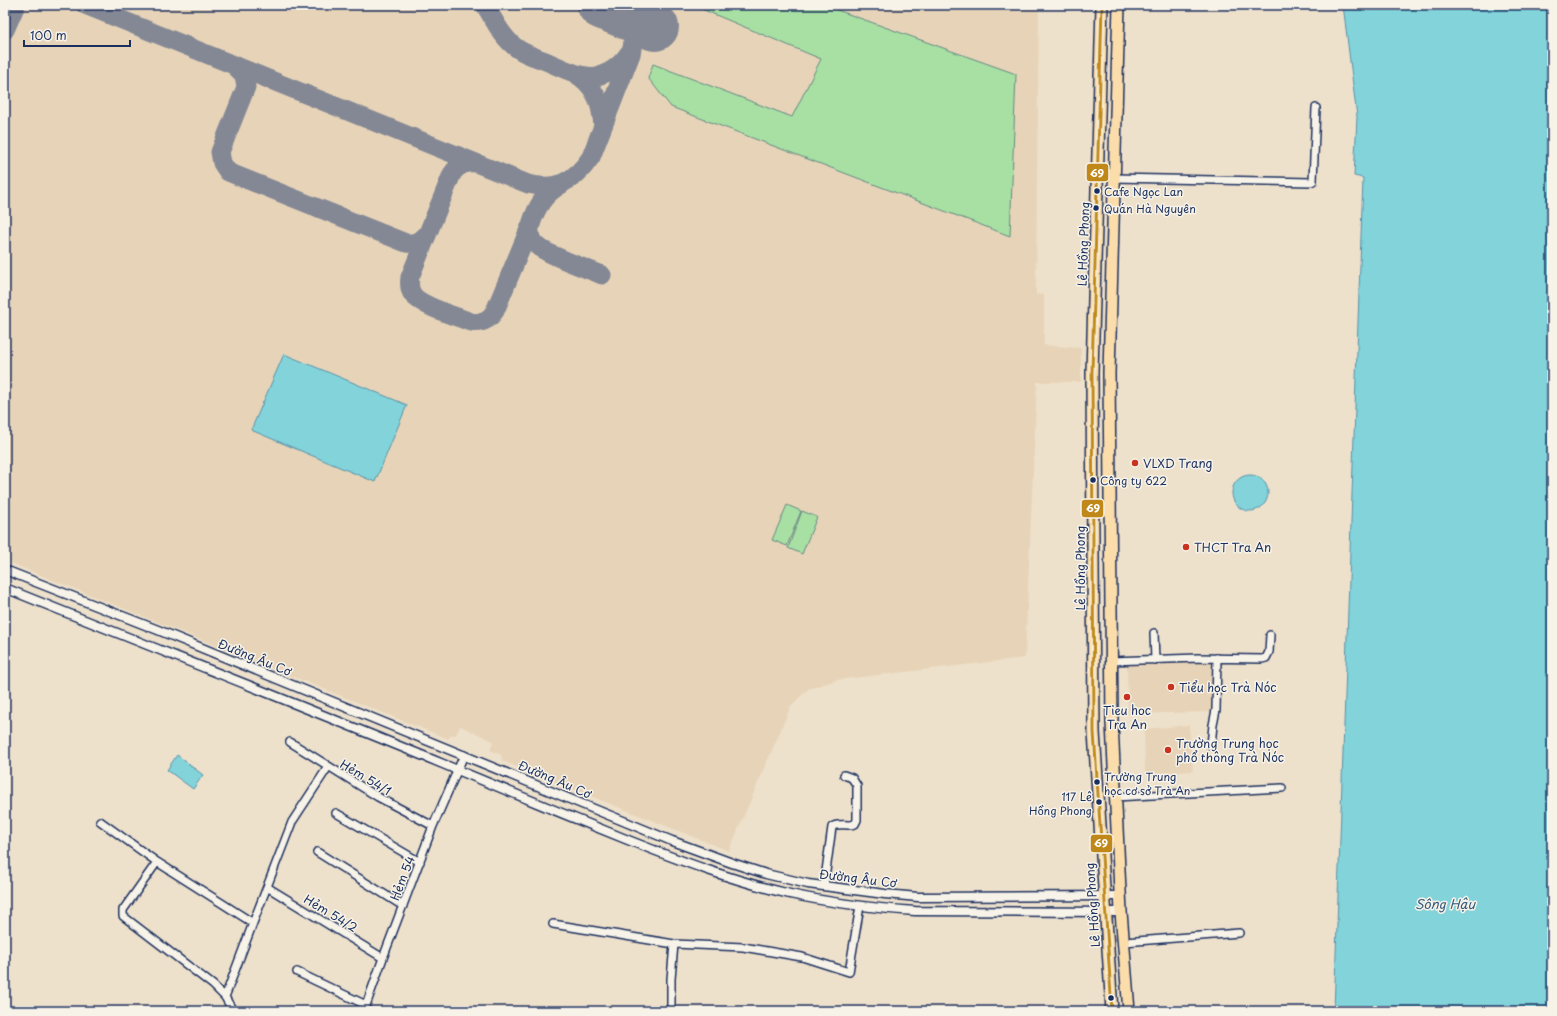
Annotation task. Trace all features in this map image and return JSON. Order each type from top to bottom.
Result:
[{"type":"highway","name":"Lê Hồng Phong","points":[[1102,5],[1092,373],[1094,732],[1112,1011]]},
{"type":"highway","points":[[1119,5],[1109,373],[1111,661],[1112,723],[1120,896],[1129,1011]]},
{"type":"street","points":[[1114,178],[1311,182],[1313,181],[1316,108]]},
{"type":"street","name":"Đường Âu Cơ","points":[[5,570],[165,633],[648,831],[732,863],[773,875],[808,884],[918,897],[1120,896]]},
{"type":"street","points":[[5,588],[642,845],[731,878],[758,886],[819,900],[860,906],[915,911],[1121,912]]},
{"type":"street","points":[[1154,633],[1155,660]]},
{"type":"street","points":[[1111,661],[1217,658],[1262,659],[1266,658],[1270,635]]},
{"type":"street","points":[[1212,745],[1213,725],[1216,710],[1217,658]]},
{"type":"street","name":"Hẻm 54/1","points":[[290,742],[378,797],[433,826]]},
{"type":"street","name":"Hẻm 54","points":[[365,1008],[433,826],[464,755]]},
{"type":"street","points":[[225,997],[292,822],[328,767]]},
{"type":"street","points":[[824,886],[832,827],[835,825],[852,825],[855,824],[856,820],[857,786],[852,778],[844,774]]},
{"type":"street","points":[[1115,796],[1282,788]]},
{"type":"street","points":[[336,813],[420,862]]},
{"type":"street","points":[[100,822],[157,862],[253,923]]},
{"type":"street","points":[[642,845],[648,831]]},
{"type":"street","points":[[317,852],[403,906]]},
{"type":"street","points":[[157,862],[123,910],[123,916],[213,984],[225,997],[233,1011]]},
{"type":"street","name":"Hẻm 54/2","points":[[267,887],[383,958]]},
{"type":"street","points":[[553,924],[674,944],[743,947],[802,957],[849,972],[860,906]]},
{"type":"street","points":[[1124,942],[1239,933]]},
{"type":"street","points":[[671,1011],[671,979],[674,944]]},
{"type":"street","points":[[297,972],[365,1008]]},
{"type":"shaded area","points":[[5,5],[1039,5],[1036,294],[1044,295],[1044,345],[1081,348],[1081,382],[1037,382],[1025,658],[837,680],[808,689],[791,706],[729,851],[502,761],[501,755],[490,750],[493,741],[460,726],[456,735],[452,735],[448,739],[5,561]]},
{"type":"shaded area","name":"Tiểu học Trà Nóc","points":[[1213,660],[1215,712],[1128,714],[1127,662]]},
{"type":"shaded area","name":"Trường Trung học phổ thông Trà Nóc","points":[[1189,725],[1193,771],[1145,775],[1144,729]]},
{"type":"green space","points":[[692,5],[823,5],[1016,74],[1010,236],[671,107],[648,78],[653,64],[792,117],[821,59]]},
{"type":"green space","points":[[787,505],[801,511],[787,546],[772,540]]},
{"type":"green space","points":[[802,511],[817,517],[802,554],[788,548]]},
{"type":"water","name":"Sông Hậu","points":[[1343,5],[1552,5],[1552,1011],[1334,1011],[1363,178],[1354,176],[1357,117]]},
{"type":"water","points":[[284,354],[407,405],[375,482],[251,430]]},
{"type":"water","points":[[1254,475],[1263,480],[1267,486],[1267,500],[1263,506],[1254,511],[1246,511],[1237,506],[1233,500],[1232,489],[1237,480],[1243,476]]},
{"type":"water","points":[[177,755],[203,775],[193,789],[167,770]]},
{"type":"waterway","points":[[223,1001],[229,1010]]},
{"type":"taxiway","points":[[5,30],[16,5]]},
{"type":"taxiway","points":[[85,5],[528,184],[538,186],[556,185],[572,178],[591,157],[631,54],[633,36],[630,17]]},
{"type":"taxiway","points":[[485,5],[503,35],[518,49],[576,74],[586,76],[599,76],[605,74],[621,63],[629,53]]},
{"type":"taxiway","points":[[235,66],[244,75],[246,87],[220,152],[222,163],[228,172],[406,243],[418,241],[428,233]]},
{"type":"taxiway","points":[[574,73],[587,83],[596,95],[601,109],[603,126]]},
{"type":"taxiway","points":[[476,163],[462,165],[452,174],[410,277],[409,282],[413,295],[417,299],[440,311],[471,322],[485,321],[495,311],[530,227]]},
{"type":"taxiway","points":[[562,184],[545,197],[539,206],[531,225],[531,239],[545,251],[602,275]]},
{"type":"runway","points":[[601,5],[655,27]]},
{"type":"transit line","name":"69","points":[[1102,5],[1092,373],[1094,732],[1112,1011]]},
{"type":"place","name":"Cafe Ngọc Lan","points":[[1097,191]]},
{"type":"place","name":"Quán Hà Nguyên","points":[[1096,208]]},
{"type":"place","name":"VLXD Trang","points":[[1135,463]]},
{"type":"place","name":"Công ty 622","points":[[1093,480]]},
{"type":"place","name":"THCT Tra An","points":[[1186,547]]},
{"type":"place","name":"Tiểu học Trà Nóc","points":[[1171,687]]},
{"type":"place","name":"Tieu hoc Tra An","points":[[1127,697]]},
{"type":"place","name":"Trường Trung học phổ thông Trà Nóc","points":[[1168,750]]},
{"type":"place","name":"Trường Trung học cơ sở Trà An","points":[[1097,782]]},
{"type":"place","name":"117 Lê Hồng Phong","points":[[1099,802]]}]
